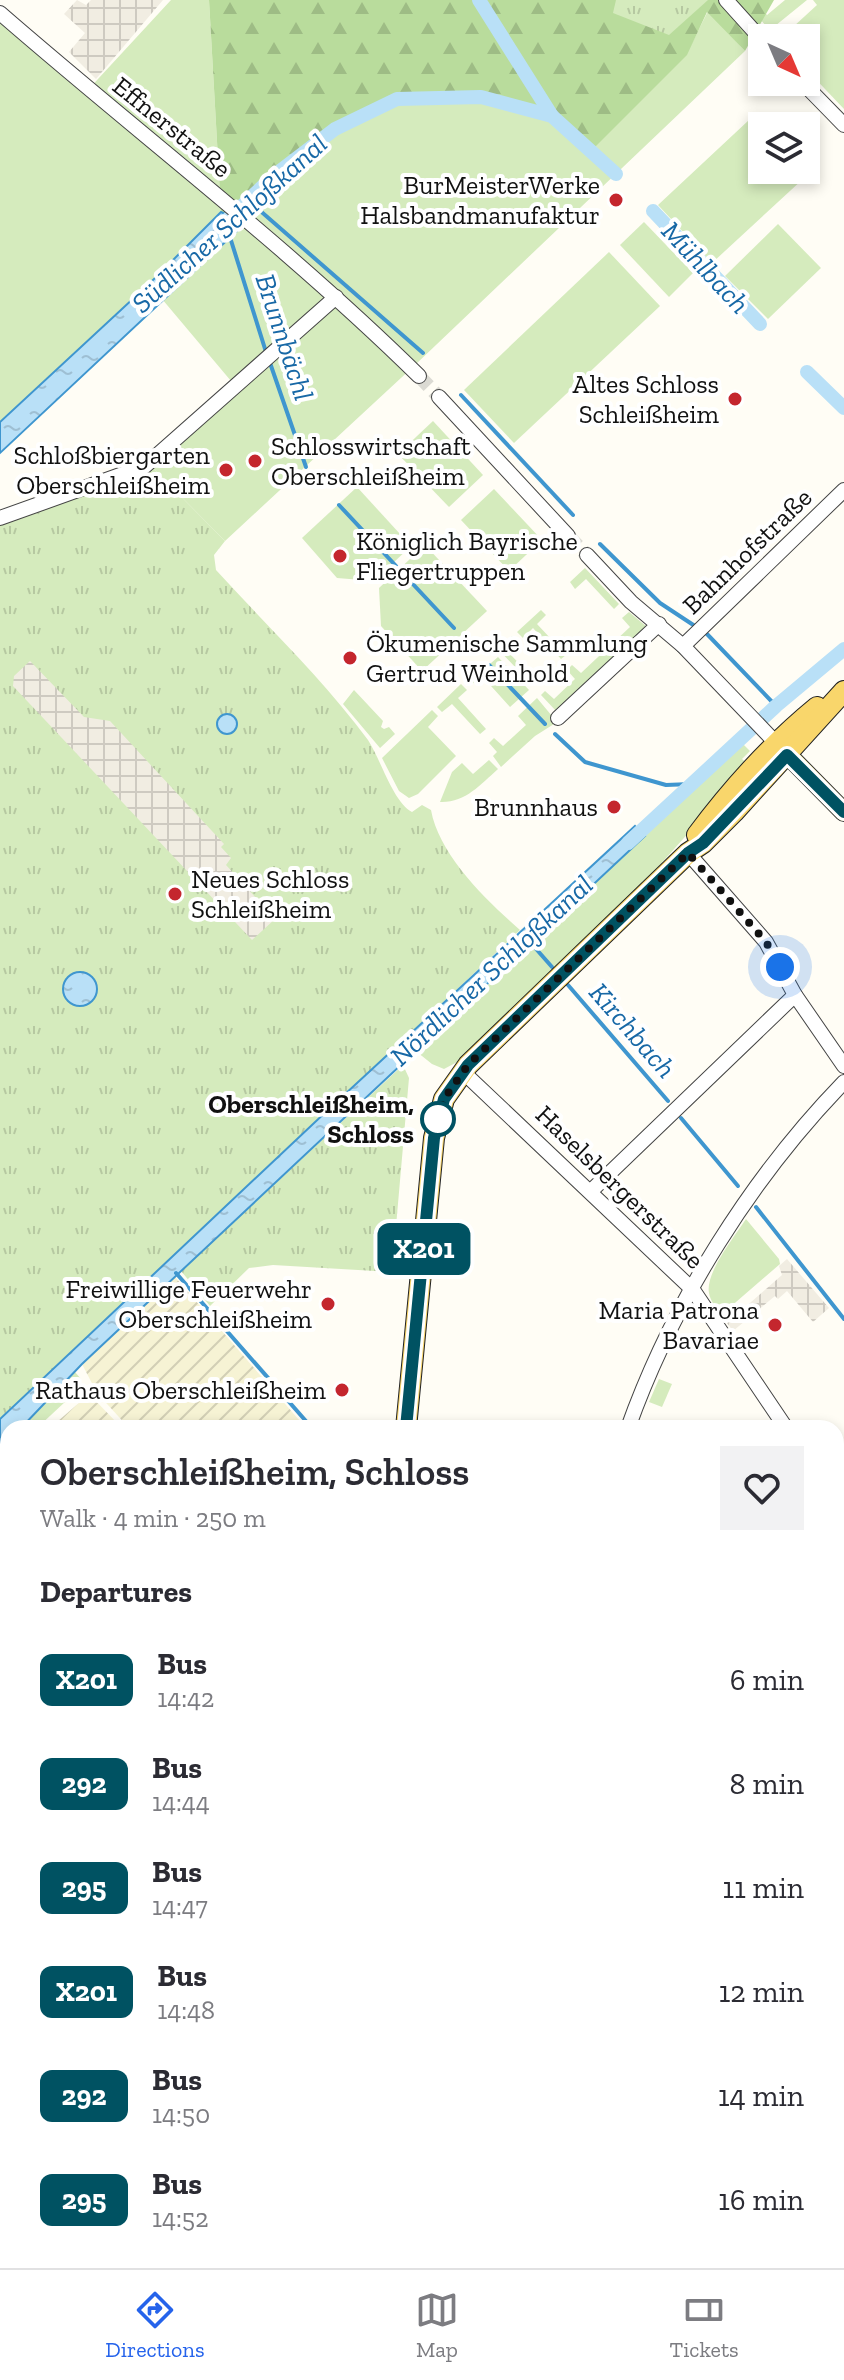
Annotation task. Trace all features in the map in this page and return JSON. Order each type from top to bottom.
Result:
[{"type":"main road","points":[[407,1420],[434,1138],[444,1099],[462,1071],[734,812],[776,743],[844,685]]},
{"type":"main road","points":[[776,743],[844,691]]},
{"type":"main road","points":[[776,743],[844,812]]},
{"type":"street","points":[[726,0],[748,24]]},
{"type":"street","name":"Effnerstraße","points":[[0,13],[336,297],[419,376]]},
{"type":"street","points":[[816,96],[844,125]]},
{"type":"street","points":[[0,518],[145,466],[336,297]]},
{"type":"street","points":[[439,397],[568,536]]},
{"type":"street","name":"Bahnhofstraße","points":[[688,641],[844,490]]},
{"type":"street","points":[[587,555],[631,602],[688,641],[776,743]]},
{"type":"street","points":[[558,718],[659,624]]},
{"type":"street","points":[[688,853],[766,942],[795,995],[844,1066]]},
{"type":"street","points":[[591,1191],[795,995]]},
{"type":"street","name":"Haselsbergerstraße","points":[[462,1071],[693,1290],[781,1420]]},
{"type":"street","points":[[631,1420],[654,1363],[727,1230],[757,1186],[844,1082]]},
{"type":"shaded area","points":[[77,0],[86,5],[91,0],[163,0],[96,79],[69,52],[85,33],[64,14]]},
{"type":"shaded area","points":[[30,661],[84,717],[110,721],[224,844],[221,847],[231,858],[226,865],[275,919],[252,940],[13,686],[14,676]]},
{"type":"shaded area","points":[[787,1259],[829,1308],[813,1322],[787,1291],[778,1299],[775,1296],[733,1331],[727,1323],[782,1275],[779,1266]]},
{"type":"shaded area","points":[[175,1277],[299,1420],[122,1420],[97,1393],[82,1364]]},
{"type":"shaded area","points":[[90,1395],[114,1420],[59,1420]]},
{"type":"green space","points":[[171,0],[209,0],[221,212],[150,283],[0,422],[0,19],[86,92]]},
{"type":"green space","points":[[209,0],[774,0],[760,24],[748,24],[745,51],[707,12],[687,55],[590,152],[552,116],[481,97],[397,99],[335,129],[276,174],[232,217],[221,212]]},
{"type":"green space","points":[[616,0],[708,0],[669,35],[613,13]]},
{"type":"green space","points":[[742,0],[754,0],[767,15],[785,0],[807,0],[777,24],[764,24]]},
{"type":"green space","points":[[813,0],[844,0],[844,109],[820,84],[820,24],[796,24],[817,5]]},
{"type":"green space","points":[[708,11],[745,51],[225,541],[146,461],[231,381],[162,299],[236,231],[232,217],[276,174],[335,129],[397,99],[481,97],[552,116],[686,55]]},
{"type":"green space","points":[[748,121],[748,184],[798,184],[712,263],[658,205]]},
{"type":"green space","points":[[644,222],[693,273],[669,297],[620,245]]},
{"type":"green space","points":[[778,224],[821,268],[768,319],[725,276]]},
{"type":"green space","points":[[609,252],[660,306],[514,443],[464,390]]},
{"type":"green space","points":[[433,421],[483,475],[449,507],[398,454]]},
{"type":"green space","points":[[146,461],[225,541],[214,555],[216,570],[351,718],[368,740],[405,807],[412,812],[422,805],[431,810],[436,827],[454,860],[479,891],[520,930],[0,1419],[0,515]]},
{"type":"green space","points":[[357,487],[411,546],[374,581],[337,578],[302,538]]},
{"type":"green space","points":[[494,489],[542,540],[509,571],[461,520]]},
{"type":"green space","points":[[425,545],[487,611],[422,671],[381,626],[379,588]]},
{"type":"green space","points":[[585,568],[619,604],[614,609],[586,579],[575,589],[570,582]]},
{"type":"green space","points":[[541,610],[546,615],[537,624],[566,655],[561,659],[533,628],[523,638],[517,632]]},
{"type":"green space","points":[[629,612],[647,627],[557,712],[541,695],[545,691],[554,699],[575,679],[567,670],[572,665],[581,673],[630,627],[622,618]]},
{"type":"green space","points":[[512,636],[518,642],[508,652],[537,682],[533,686],[498,649]]},
{"type":"green space","points":[[498,657],[529,690],[510,707],[482,676],[471,685],[466,680]]},
{"type":"green space","points":[[461,684],[467,690],[458,698],[486,729],[480,734],[452,704],[442,712],[437,707]]},
{"type":"green space","points":[[354,690],[383,721],[381,727],[389,727],[395,734],[380,748],[343,704]]},
{"type":"green space","points":[[537,698],[552,716],[554,724],[535,736],[501,767],[493,756],[497,752],[489,743],[494,738],[503,746],[526,725],[518,716]]},
{"type":"green space","points":[[432,710],[438,716],[428,727],[456,756],[418,794],[409,798],[399,791],[382,758]]},
{"type":"green space","points":[[740,741],[750,751],[742,759],[749,765],[642,885],[459,1061],[444,1069],[417,1052],[645,836],[640,831]]},
{"type":"green space","points":[[489,760],[498,769],[478,787],[457,800],[440,802],[452,772],[462,763],[473,774]]},
{"type":"green space","points":[[403,1065],[409,1078],[392,1272],[273,1265],[249,1268],[210,1306],[181,1271]]},
{"type":"green space","points":[[746,1219],[780,1264],[721,1315],[711,1299],[709,1285],[722,1255]]},
{"type":"green space","points":[[75,1372],[81,1379],[80,1388],[46,1420],[24,1420]]},
{"type":"green space","points":[[659,1379],[672,1384],[662,1407],[649,1402]]},
{"type":"water","points":[[221,212],[232,217],[237,231],[0,453],[0,422],[150,283]]},
{"type":"water","points":[[227,714],[234,717],[237,724],[234,731],[227,734],[220,731],[217,724],[220,717]]},
{"type":"water","points":[[635,826],[645,836],[82,1364],[29,1420],[0,1420],[0,1419]]},
{"type":"water","points":[[80,972],[92,977],[97,989],[92,1001],[80,1006],[68,1001],[63,989],[68,977]]},
{"type":"waterway","points":[[479,0],[552,116]]},
{"type":"waterway","name":"Südlicher Schloßkanal","points":[[228,219],[276,174],[335,129],[397,99],[481,97],[552,116],[616,174]]},
{"type":"waterway","points":[[249,201],[423,353]]},
{"type":"waterway","name":"Mühlbach","points":[[653,211],[760,324]]},
{"type":"waterway","name":"Brunnbächl","points":[[229,234],[266,352]]},
{"type":"waterway","name":"Brunnbächl","points":[[269,360],[306,467]]},
{"type":"waterway","name":"Mühlbach","points":[[807,372],[844,408]]},
{"type":"waterway","points":[[461,395],[573,515]]},
{"type":"waterway","name":"Brunnbächl","points":[[339,505],[454,628]]},
{"type":"waterway","points":[[600,544],[660,603],[707,634],[776,706]]},
{"type":"waterway","name":"Nördlicher Schloßkanal","points":[[628,843],[776,706],[844,649]]},
{"type":"waterway","name":"Brunnbächl","points":[[489,665],[545,724]]},
{"type":"waterway","name":"Brunnbächl","points":[[555,734],[585,762],[666,785],[691,784]]},
{"type":"waterway","name":"Kirchbach","points":[[530,942],[552,967]]},
{"type":"waterway","name":"Kirchbach","points":[[568,985],[668,1101]]},
{"type":"waterway","name":"Kirchbach","points":[[681,1118],[738,1186]]},
{"type":"waterway","name":"Kirchbach","points":[[756,1207],[844,1319]]},
{"type":"waterway","points":[[176,1273],[305,1420]]},
{"type":"tunnel","points":[[419,376],[439,397]]},
{"type":"tunnel","points":[[568,536],[587,555]]},
{"type":"bus line","name":"X201","points":[[407,1420],[434,1138],[450,1088],[491,1041],[688,853],[703,843],[787,755],[844,812]]},
{"type":"place","name":"BurMeisterWerke Halsbandmanufaktur","points":[[616,200]]},
{"type":"place","name":"Altes Schloss Schleißheim","points":[[735,399]]},
{"type":"place","name":"Schlosswirtschaft Oberschleißheim","points":[[255,461]]},
{"type":"place","name":"Schloßbiergarten Oberschleißheim","points":[[226,470]]},
{"type":"place","name":"Königlich Bayrische Fliegertruppen","points":[[340,556]]},
{"type":"place","name":"Ökumenische Sammlung Gertrud Weinhold","points":[[350,658]]},
{"type":"place","name":"Brunnhaus","points":[[614,807]]},
{"type":"place","name":"Neues Schloss Schleißheim","points":[[175,894]]},
{"type":"place","name":"Oberschleißheim, Schloss","points":[[438,1119]]},
{"type":"place","name":"Freiwillige Feuerwehr Oberschleißheim","points":[[328,1304]]},
{"type":"place","name":"Maria Patrona Bavariae","points":[[775,1325]]},
{"type":"place","name":"Rathaus Oberschleißheim","points":[[342,1390]]},
{"type":"route","points":[[438,1119],[450,1088],[468,1065],[688,853],[766,942],[780,967]]}]
